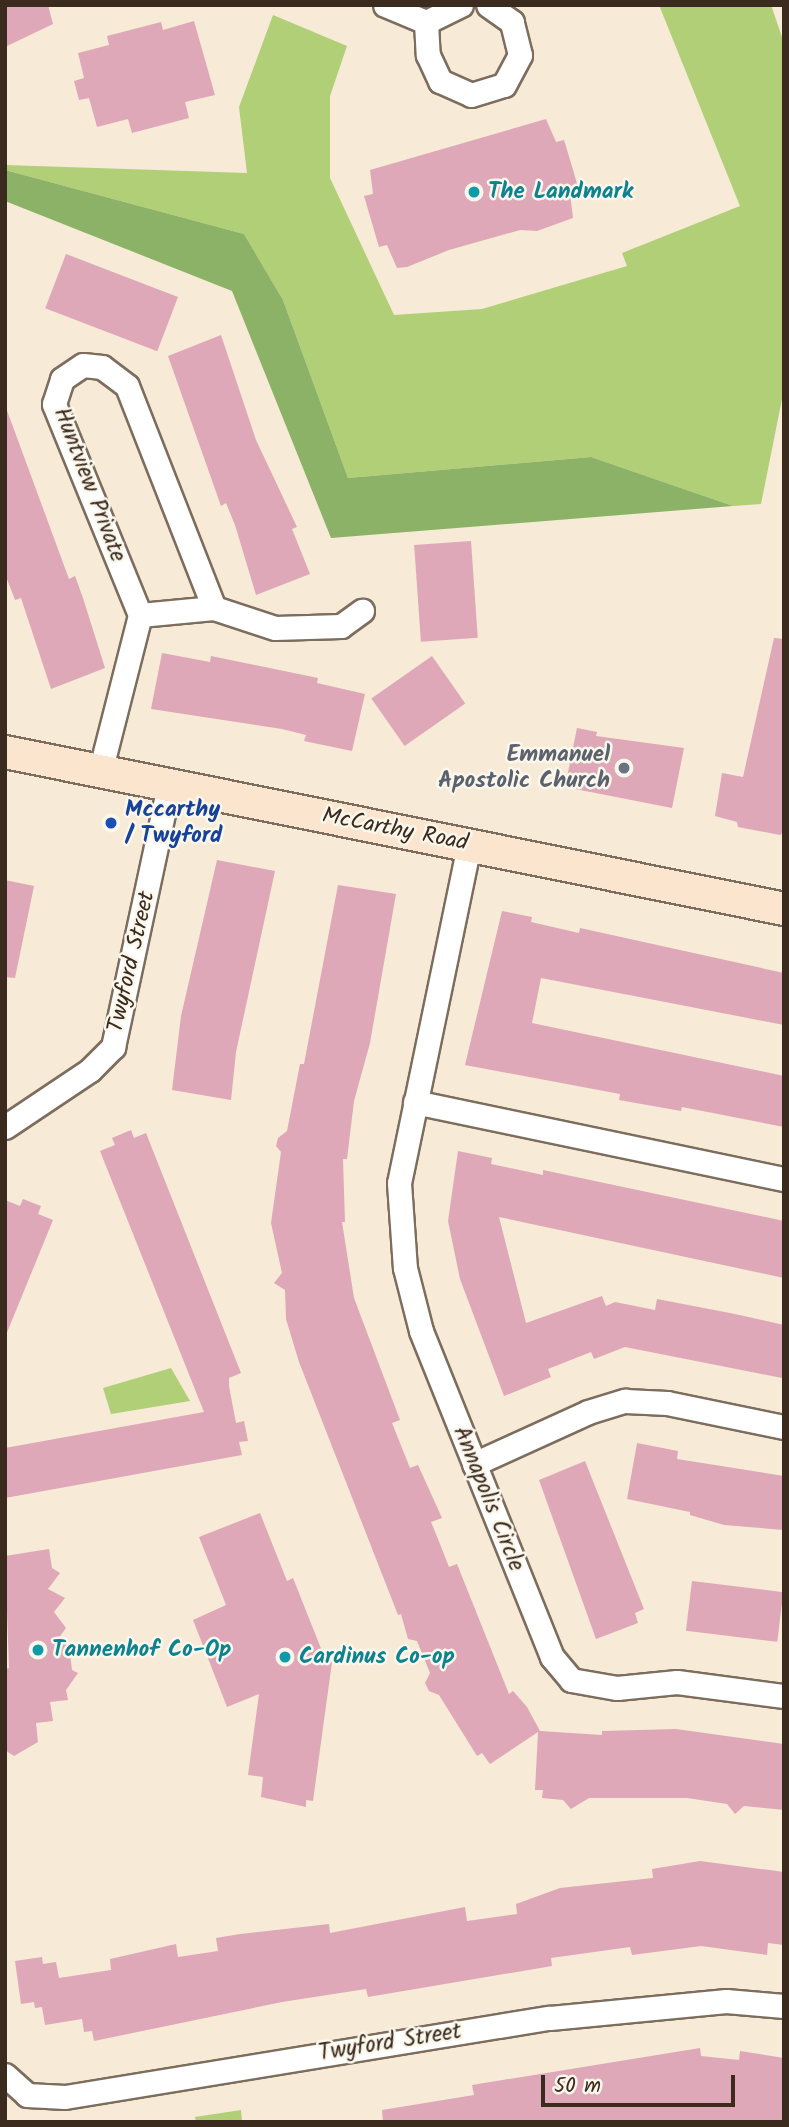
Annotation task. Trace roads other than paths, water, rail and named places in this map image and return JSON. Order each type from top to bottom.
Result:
[{"type":"street","points":[[385,5],[426,22],[461,5]]},
{"type":"street","points":[[426,22],[428,55],[440,81],[460,93],[489,93],[512,76],[521,49],[512,22],[488,5]]},
{"type":"street","name":"Huntview Private","points":[[139,615],[54,404],[62,380],[83,365],[102,367],[127,386],[214,608]]},
{"type":"street","points":[[100,772],[139,615],[214,608],[275,628],[341,626],[362,611]]},
{"type":"street","name":"McCarthy Road","points":[[5,752],[784,909]]},
{"type":"street","name":"Twyford Street","points":[[5,1127],[90,1070],[113,1047],[169,786]]},
{"type":"street","name":"Annapolis Circle","points":[[469,845],[399,1183],[405,1268],[421,1331],[552,1657],[571,1680],[617,1688],[677,1682],[784,1696]]},
{"type":"street","points":[[415,1102],[784,1180]]},
{"type":"street","points":[[474,1464],[588,1412],[625,1401],[667,1403],[784,1427]]},
{"type":"street","name":"Twyford Street","points":[[5,2075],[27,2095],[65,2097],[550,2018],[726,2000],[784,2006]]},
{"type":"place","name":"The Landmark","points":[[474,192]]},
{"type":"place","name":"Emmanuel Apostolic Church","points":[[624,768]]},
{"type":"place","name":"Mccarthy / Twyford","points":[[111,823]]},
{"type":"place","name":"Tannenhof Co-Op","points":[[38,1650]]},
{"type":"place","name":"Cardinus Co-op","points":[[285,1657]]}]
